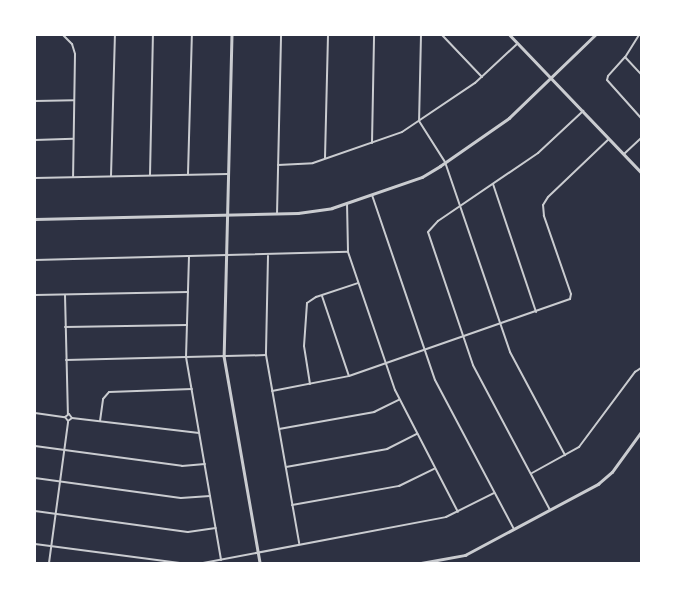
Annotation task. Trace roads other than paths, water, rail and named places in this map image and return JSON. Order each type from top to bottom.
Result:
[{"type":"street","points":[[63,35],[72,44],[75,54],[73,178]]},
{"type":"street","points":[[111,176],[115,35]]},
{"type":"street","points":[[150,175],[153,35]]},
{"type":"street","points":[[188,174],[192,35]]},
{"type":"street","points":[[232,35],[224,356],[260,563]]},
{"type":"street","points":[[277,214],[282,35]]},
{"type":"street","points":[[325,158],[328,35]]},
{"type":"street","points":[[372,143],[374,35]]},
{"type":"street","points":[[421,35],[419,121],[445,162],[513,358],[565,455]]},
{"type":"street","points":[[442,35],[482,77]]},
{"type":"street","points":[[510,35],[641,172]]},
{"type":"street","points":[[35,219],[317,212],[372,195],[422,176],[504,122],[595,35]]},
{"type":"street","points":[[639,35],[625,57],[608,76],[608,84],[641,118]]},
{"type":"street","points":[[278,165],[310,164],[402,132],[482,77],[518,43]]},
{"type":"street","points":[[625,57],[641,74]]},
{"type":"street","points":[[35,101],[74,100]]},
{"type":"street","points":[[550,510],[475,368],[463,338],[428,232],[431,226],[538,153],[582,111]]},
{"type":"street","points":[[272,391],[349,376],[500,325],[571,298],[544,216],[543,205],[548,197],[609,138]]},
{"type":"street","points":[[624,154],[641,138]]},
{"type":"street","points":[[35,140],[73,139]]},
{"type":"street","points":[[35,178],[229,174]]},
{"type":"street","points":[[493,184],[536,312]]},
{"type":"street","points":[[372,195],[438,386],[514,529]]},
{"type":"street","points":[[347,203],[348,252],[386,364],[399,400],[458,512]]},
{"type":"street","points":[[35,260],[348,252]]},
{"type":"street","points":[[268,255],[266,355],[299,543]]},
{"type":"street","points":[[189,256],[186,358],[221,560]]},
{"type":"street","points":[[310,384],[304,346],[305,309],[308,301],[358,283]]},
{"type":"street","points":[[35,295],[188,292]]},
{"type":"street","points":[[65,295],[68,414],[72,418],[199,433]]},
{"type":"street","points":[[322,295],[349,376]]},
{"type":"street","points":[[66,327],[187,325]]},
{"type":"street","points":[[66,360],[266,355]]},
{"type":"street","points":[[531,474],[582,444],[635,372],[641,368]]},
{"type":"street","points":[[100,422],[103,399],[109,392],[192,389]]},
{"type":"street","points":[[279,429],[374,412],[399,400]]},
{"type":"street","points":[[35,414],[65,417],[68,421],[49,563]]},
{"type":"street","points":[[65,417],[68,414]]},
{"type":"street","points":[[68,421],[72,418]]},
{"type":"street","points":[[421,563],[469,552],[604,480],[641,432]]},
{"type":"street","points":[[286,467],[387,449],[417,434]]},
{"type":"street","points":[[35,446],[182,466],[205,464]]},
{"type":"street","points":[[292,505],[399,486],[435,468]]},
{"type":"street","points":[[35,478],[181,498],[210,496]]},
{"type":"street","points":[[202,563],[258,553],[299,543],[446,517],[494,493]]},
{"type":"street","points":[[35,511],[191,532],[216,528]]},
{"type":"street","points":[[35,544],[180,563]]},
{"type":"street","points":[[445,559],[446,563]]}]
